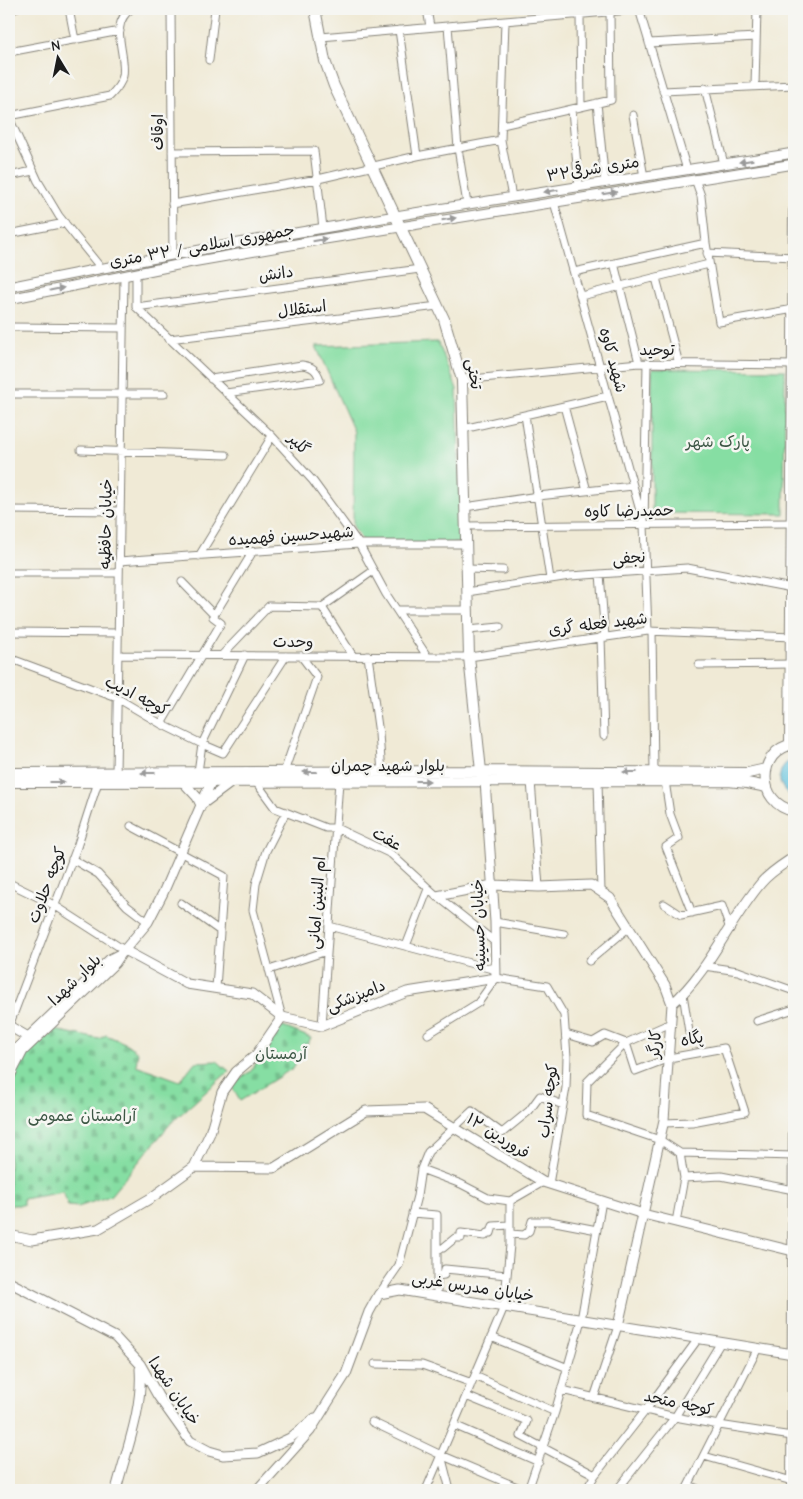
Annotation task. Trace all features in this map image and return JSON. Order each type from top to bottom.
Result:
[{"type":"main road","name":"تختی","points":[[316,9],[325,61],[334,86],[438,306],[456,354],[462,380],[468,657],[481,771]]},
{"type":"main road","points":[[793,813],[774,800],[767,787],[766,769],[772,756],[783,747],[792,744],[794,211]]},
{"type":"main road","name":"بلوار شهید چمران","points":[[9,782],[256,782],[382,773],[481,771],[748,773],[766,769]]},
{"type":"main road","points":[[481,771],[486,781]]},
{"type":"main road","name":"بلوار شهید چمران","points":[[9,773],[284,772],[340,776],[486,781],[728,781],[767,787]]},
{"type":"main road","points":[[792,1486],[794,1113]]},
{"type":"street","points":[[9,10],[15,9]]},
{"type":"street","points":[[69,9],[74,40]]},
{"type":"street","points":[[101,268],[65,223],[46,195],[9,117],[110,96],[118,89],[123,76],[119,24],[120,12],[131,9]]},
{"type":"street","name":"اوقاف","points":[[170,9],[172,255]]},
{"type":"street","points":[[209,60],[214,9]]},
{"type":"street","points":[[427,9],[430,27]]},
{"type":"street","points":[[321,37],[640,9],[686,170],[695,180],[701,196],[707,253],[719,322],[794,309]]},
{"type":"street","points":[[755,86],[757,9]]},
{"type":"street","points":[[502,125],[611,100],[610,12]]},
{"type":"street","points":[[580,14],[581,108]]},
{"type":"street","points":[[505,21],[501,140],[512,197]]},
{"type":"street","points":[[448,26],[458,148],[466,204]]},
{"type":"street","points":[[399,30],[417,156]]},
{"type":"street","points":[[9,52],[120,31]]},
{"type":"street","points":[[649,44],[756,37]]},
{"type":"street","points":[[663,91],[794,85]]},
{"type":"street","points":[[705,88],[724,164]]},
{"type":"street","points":[[597,103],[605,182]]},
{"type":"street","points":[[572,110],[579,187]]},
{"type":"street","points":[[633,115],[644,177]]},
{"type":"street","points":[[172,204],[318,179],[417,156],[501,140]]},
{"type":"street","points":[[172,152],[314,151],[323,228]]},
{"type":"street","name":"متری شرقی۳۲","points":[[396,215],[794,153]]},
{"type":"street","name":"متری شرقی۳۲","points":[[401,227],[794,164]]},
{"type":"street","points":[[9,176],[33,171]]},
{"type":"street","name":"شهید کاوه","points":[[554,202],[644,525]]},
{"type":"street","name":"جمهوری اسلامی / ۳۲ متری","points":[[9,287],[101,268],[396,215]]},
{"type":"street","points":[[9,234],[65,223]]},
{"type":"street","name":"جمهوری اسلامی / ۳۲ متری","points":[[9,298],[192,262],[401,227]]},
{"type":"street","points":[[574,272],[706,242]]},
{"type":"street","points":[[190,252],[192,262]]},
{"type":"street","points":[[707,253],[794,257]]},
{"type":"street","points":[[614,263],[639,363]]},
{"type":"street","points":[[581,296],[709,264]]},
{"type":"street","name":"دانش","points":[[136,307],[420,269]]},
{"type":"street","points":[[136,273],[136,307]]},
{"type":"street","name":"خیابان حافظیه","points":[[116,773],[124,276]]},
{"type":"street","points":[[656,278],[679,364]]},
{"type":"street","name":"استقلال","points":[[169,339],[438,306]]},
{"type":"street","name":"گلپر","points":[[136,307],[272,436],[313,481],[359,544],[373,571],[427,656]]},
{"type":"street","points":[[9,327],[123,328]]},
{"type":"street","name":"توحید","points":[[462,380],[639,363],[793,365]]},
{"type":"street","points":[[648,363],[644,525],[650,631],[654,772]]},
{"type":"street","points":[[211,379],[311,366],[318,373],[320,380],[226,393]]},
{"type":"street","points":[[9,394],[164,394]]},
{"type":"street","points":[[464,429],[608,396]]},
{"type":"street","points":[[564,406],[587,491]]},
{"type":"street","points":[[525,415],[550,579]]},
{"type":"street","points":[[199,556],[272,436]]},
{"type":"street","points":[[81,450],[226,455]]},
{"type":"street","points":[[465,507],[538,496],[633,486]]},
{"type":"street","points":[[9,510],[120,511]]},
{"type":"street","name":"حمیدرضا کاوه","points":[[466,526],[792,523]]},
{"type":"street","name":"شهیدحسین فهمیده","points":[[119,561],[359,544],[466,544]]},
{"type":"street","points":[[214,615],[252,553]]},
{"type":"street","name":"نجفی","points":[[467,592],[550,579],[687,568],[792,588]]},
{"type":"street","points":[[467,569],[503,570]]},
{"type":"street","points":[[222,655],[269,606],[322,607],[373,571]]},
{"type":"street","points":[[12,573],[119,573]]},
{"type":"street","points":[[600,574],[604,736]]},
{"type":"street","points":[[161,724],[221,623],[182,582]]},
{"type":"street","points":[[322,607],[353,656]]},
{"type":"street","points":[[397,610],[468,610]]},
{"type":"street","points":[[468,630],[500,627]]},
{"type":"street","name":"شهید فعله گری","points":[[468,657],[650,631],[792,637]]},
{"type":"street","points":[[11,632],[118,633]]},
{"type":"street","name":"وحدت","points":[[118,655],[468,657]]},
{"type":"street","points":[[198,772],[202,744],[245,655]]},
{"type":"street","name":"کوچه ادیب","points":[[9,658],[117,698],[161,724],[223,752],[286,656]]},
{"type":"street","points":[[284,772],[317,678],[301,656]]},
{"type":"street","points":[[368,656],[379,734],[382,773]]},
{"type":"street","points":[[699,665],[791,664]]},
{"type":"street","name":"ام البنین امانی","points":[[322,1026],[340,776]]},
{"type":"street","name":"خیابان حسینیه","points":[[428,1034],[478,1003],[496,974],[495,922],[486,781]]},
{"type":"street","points":[[532,781],[538,887]]},
{"type":"street","points":[[598,781],[601,892]]},
{"type":"street","points":[[665,781],[670,814],[679,838],[666,847],[692,913]]},
{"type":"street","name":"کوچه حلاوت","points":[[9,1026],[72,859],[98,782]]},
{"type":"street","points":[[183,782],[197,797],[201,805]]},
{"type":"street","points":[[9,883],[54,904],[122,952],[148,922],[163,893],[211,782]]},
{"type":"street","points":[[201,805],[232,782]]},
{"type":"street","name":"عفت","points":[[256,782],[275,808],[326,828],[336,828],[391,854],[428,889],[495,942]]},
{"type":"street","points":[[9,1235],[32,1240],[98,1229],[151,1198],[194,1167],[210,1133],[222,1092],[236,1072],[256,1055],[282,1017],[253,910],[256,884],[266,851],[286,812]]},
{"type":"street","points":[[131,826],[224,876],[216,988]]},
{"type":"street","points":[[672,1004],[683,994],[704,966],[761,882],[775,869],[794,857]]},
{"type":"street","points":[[72,859],[98,874],[127,906],[148,922]]},
{"type":"street","name":"کارگر","points":[[437,896],[492,885],[538,887],[591,884],[610,898],[665,985],[672,1004],[672,1023],[664,1123],[618,1326]]},
{"type":"street","points":[[406,946],[428,889]]},
{"type":"street","points":[[181,904],[220,931]]},
{"type":"street","points":[[664,904],[681,915],[722,906],[730,929]]},
{"type":"street","points":[[495,922],[564,934]]},
{"type":"street","points":[[329,926],[406,946],[496,974]]},
{"type":"street","points":[[589,962],[628,928]]},
{"type":"street","points":[[269,970],[327,951]]},
{"type":"street","name":"دامپزشکی","points":[[122,952],[188,984],[252,994],[282,1017],[322,1026],[407,992],[496,974]]},
{"type":"street","name":"بلوار شهدا","points":[[9,1062],[17,1048],[28,1037],[110,959],[122,952]]},
{"type":"street","name":"بلوار شهدا","points":[[9,1078],[23,1051],[115,963],[122,952]]},
{"type":"street","points":[[704,966],[738,971],[794,991]]},
{"type":"street","name":"کوچه سراب","points":[[496,974],[547,986],[564,1015],[567,1056],[566,1088],[546,1183]]},
{"type":"street","points":[[683,994],[690,1038]]},
{"type":"street","points":[[757,1021],[794,1010]]},
{"type":"street","points":[[672,1023],[626,1042],[588,1082],[586,1115],[660,1140],[680,1153],[794,1156]]},
{"type":"street","points":[[9,1026],[28,1037]]},
{"type":"street","points":[[566,1034],[593,1042],[605,1035],[626,1042]]},
{"type":"street","name":"پگاه","points":[[626,1042],[635,1071],[669,1058],[724,1048],[745,1112],[692,1122],[664,1123]]},
{"type":"street","points":[[257,1490],[298,1445],[346,1374],[369,1312],[399,1266],[417,1196],[421,1169],[428,1152],[472,1111],[502,1133],[528,1111],[540,1096],[563,1105]]},
{"type":"street","name":"۱۲ فروردین","points":[[194,1167],[274,1168],[366,1111],[424,1109],[455,1126],[546,1183],[643,1214],[793,1251]]},
{"type":"street","points":[[676,1222],[684,1178],[680,1153]]},
{"type":"street","points":[[421,1169],[462,1184],[488,1198],[510,1201],[546,1183]]},
{"type":"street","points":[[684,1178],[721,1176],[794,1190]]},
{"type":"street","points":[[426,1490],[504,1307],[510,1234],[510,1201]]},
{"type":"street","points":[[528,1490],[544,1448],[581,1320],[602,1201]]},
{"type":"street","points":[[412,1213],[437,1215],[437,1296]]},
{"type":"street","points":[[510,1234],[524,1235],[529,1230],[532,1221],[550,1221],[597,1230]]},
{"type":"street","points":[[437,1249],[443,1248],[454,1238],[461,1238],[461,1233],[485,1236],[487,1233],[491,1233],[493,1226],[510,1225]]},
{"type":"street","points":[[437,1276],[444,1275],[445,1269],[507,1275]]},
{"type":"street","name":"خیابان شهدا","points":[[9,1282],[114,1337],[140,1364],[158,1396],[190,1441],[209,1451],[223,1455],[258,1453],[290,1438],[322,1412]]},
{"type":"street","name":"خیابان مدرس غربی","points":[[379,1294],[400,1290],[794,1355]]},
{"type":"street","points":[[594,1398],[618,1326]]},
{"type":"street","points":[[491,1337],[568,1368]]},
{"type":"street","points":[[586,1490],[595,1475],[698,1339]]},
{"type":"street","points":[[617,1490],[674,1417],[721,1342]]},
{"type":"street","points":[[700,1490],[688,1488],[758,1348]]},
{"type":"street","points":[[116,1490],[139,1404],[141,1385],[140,1364]]},
{"type":"street","points":[[374,1364],[422,1365],[473,1379],[555,1412]]},
{"type":"street","name":"کوچه متحد","points":[[562,1390],[674,1417],[792,1436]]},
{"type":"street","points":[[466,1396],[527,1421],[521,1436],[595,1475]]},
{"type":"street","points":[[372,1422],[441,1455],[524,1490]]},
{"type":"street","points":[[454,1425],[539,1462]]},
{"type":"street","points":[[441,1455],[450,1490]]},
{"type":"street","points":[[704,1456],[792,1486]]},
{"type":"green space","points":[[438,342],[457,389],[461,543],[365,546],[353,526],[354,432],[316,346]]},
{"type":"green space","name":"پارک شهر","points":[[652,369],[785,370],[784,514],[652,513]]},
{"type":"green space","name":"آرمستان","points":[[281,1026],[311,1038],[293,1068],[240,1101],[231,1085],[251,1071]]},
{"type":"green space","name":"آرامستان عمومی","points":[[55,1030],[99,1039],[106,1035],[125,1043],[138,1052],[136,1065],[180,1081],[195,1062],[217,1061],[229,1071],[171,1123],[110,1196],[78,1207],[68,1206],[63,1192],[23,1199],[23,1205],[9,1205],[9,1078],[23,1057]]},
{"type":"water","points":[[794,758],[794,797],[783,789],[780,778],[783,766]]}]
